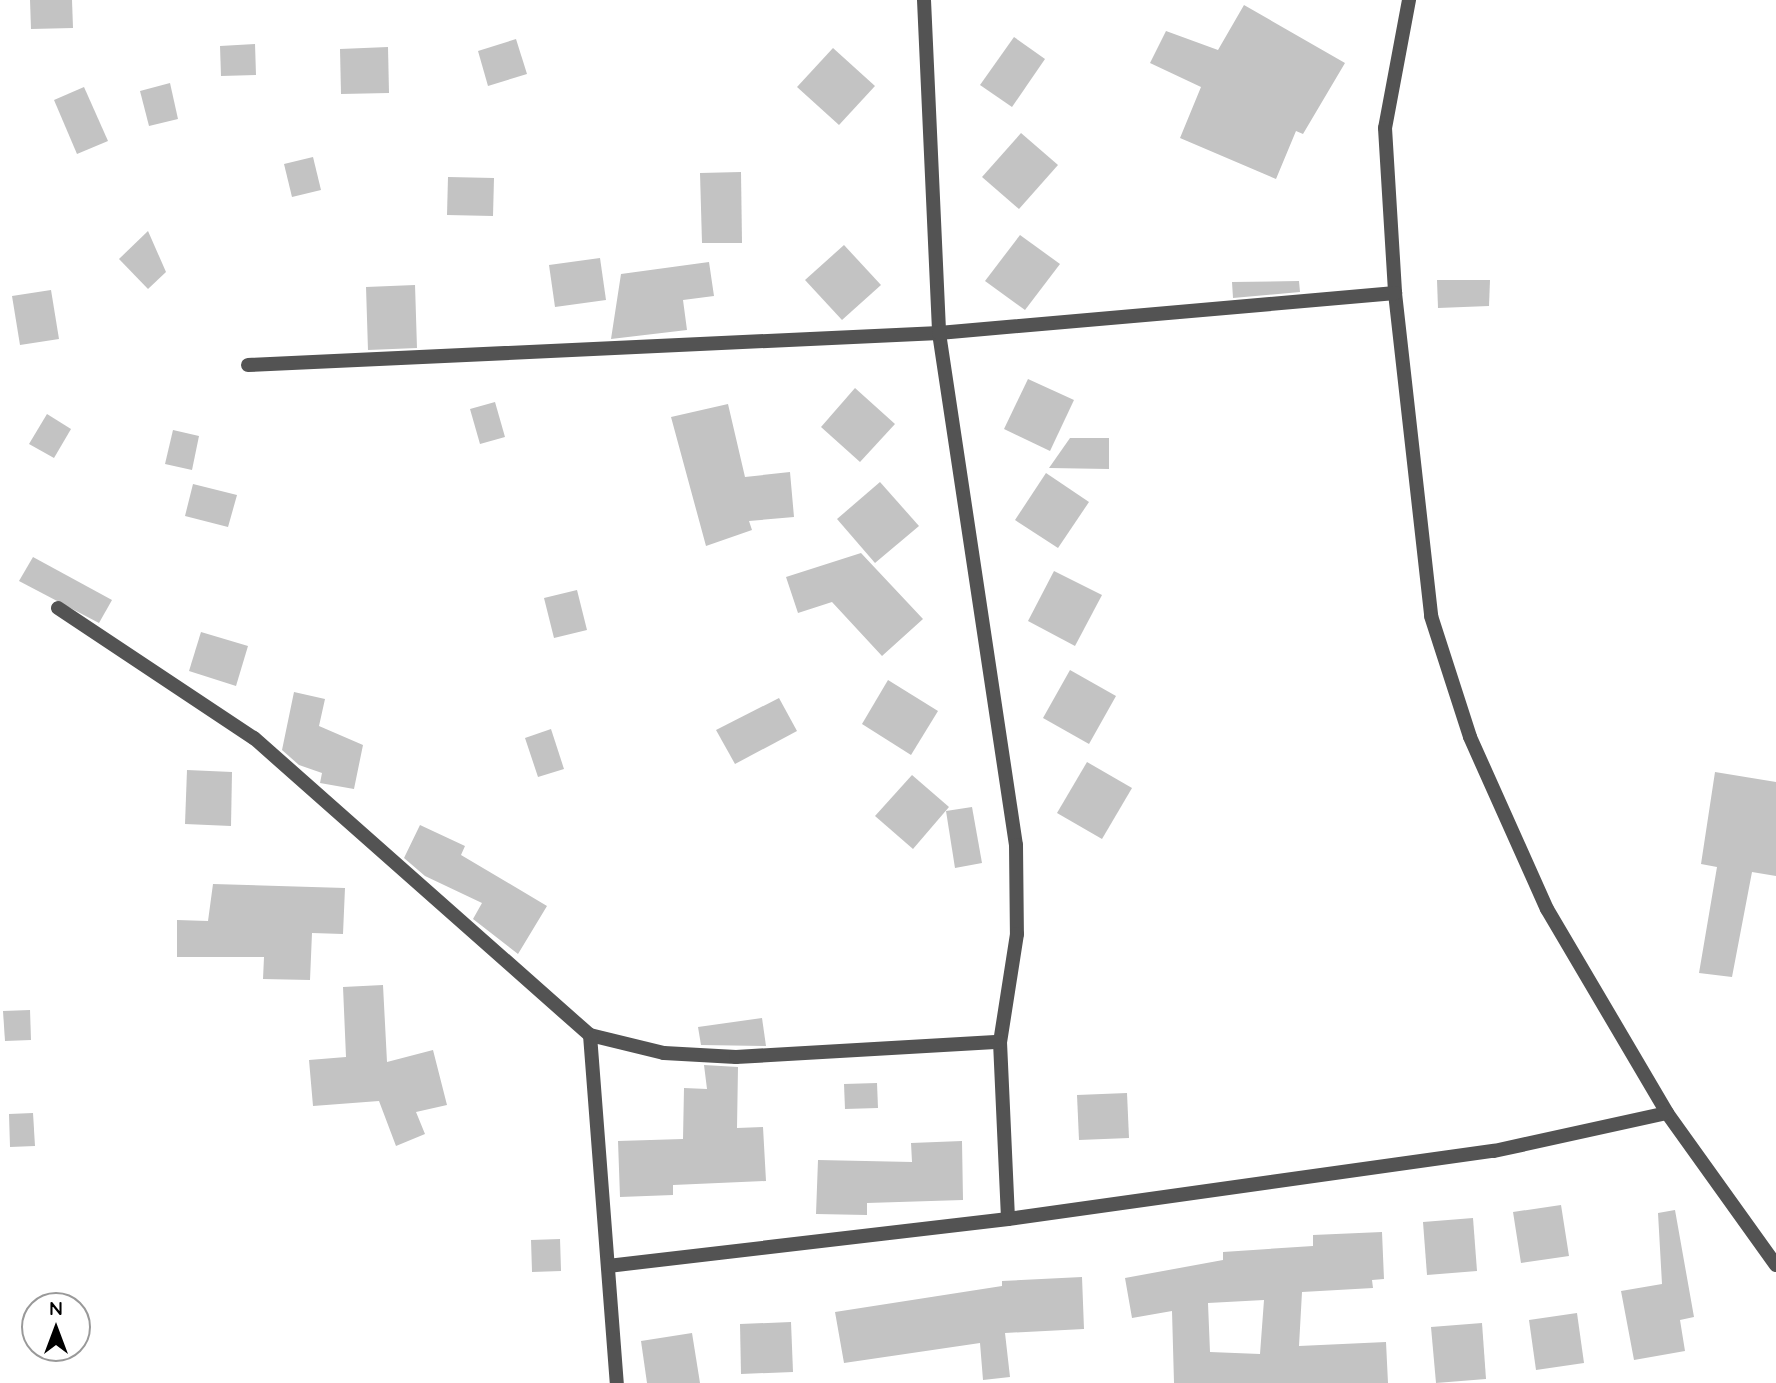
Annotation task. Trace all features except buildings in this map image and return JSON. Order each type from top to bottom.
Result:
[{"type":"street","points":[[924,0],[939,333],[1016,845],[1017,934],[1000,1042],[1008,1219]]},
{"type":"street","points":[[1409,0],[1385,128],[1395,293],[1432,617],[1470,737],[1547,909],[1667,1113],[1776,1265]]},
{"type":"street","points":[[248,365],[939,333],[1395,293]]},
{"type":"street","points":[[58,608],[254,738],[590,1035],[664,1053],[736,1057],[1000,1042]]},
{"type":"street","points":[[590,1035],[617,1383]]},
{"type":"street","points":[[608,1266],[1008,1219],[1494,1151],[1667,1113]]}]
